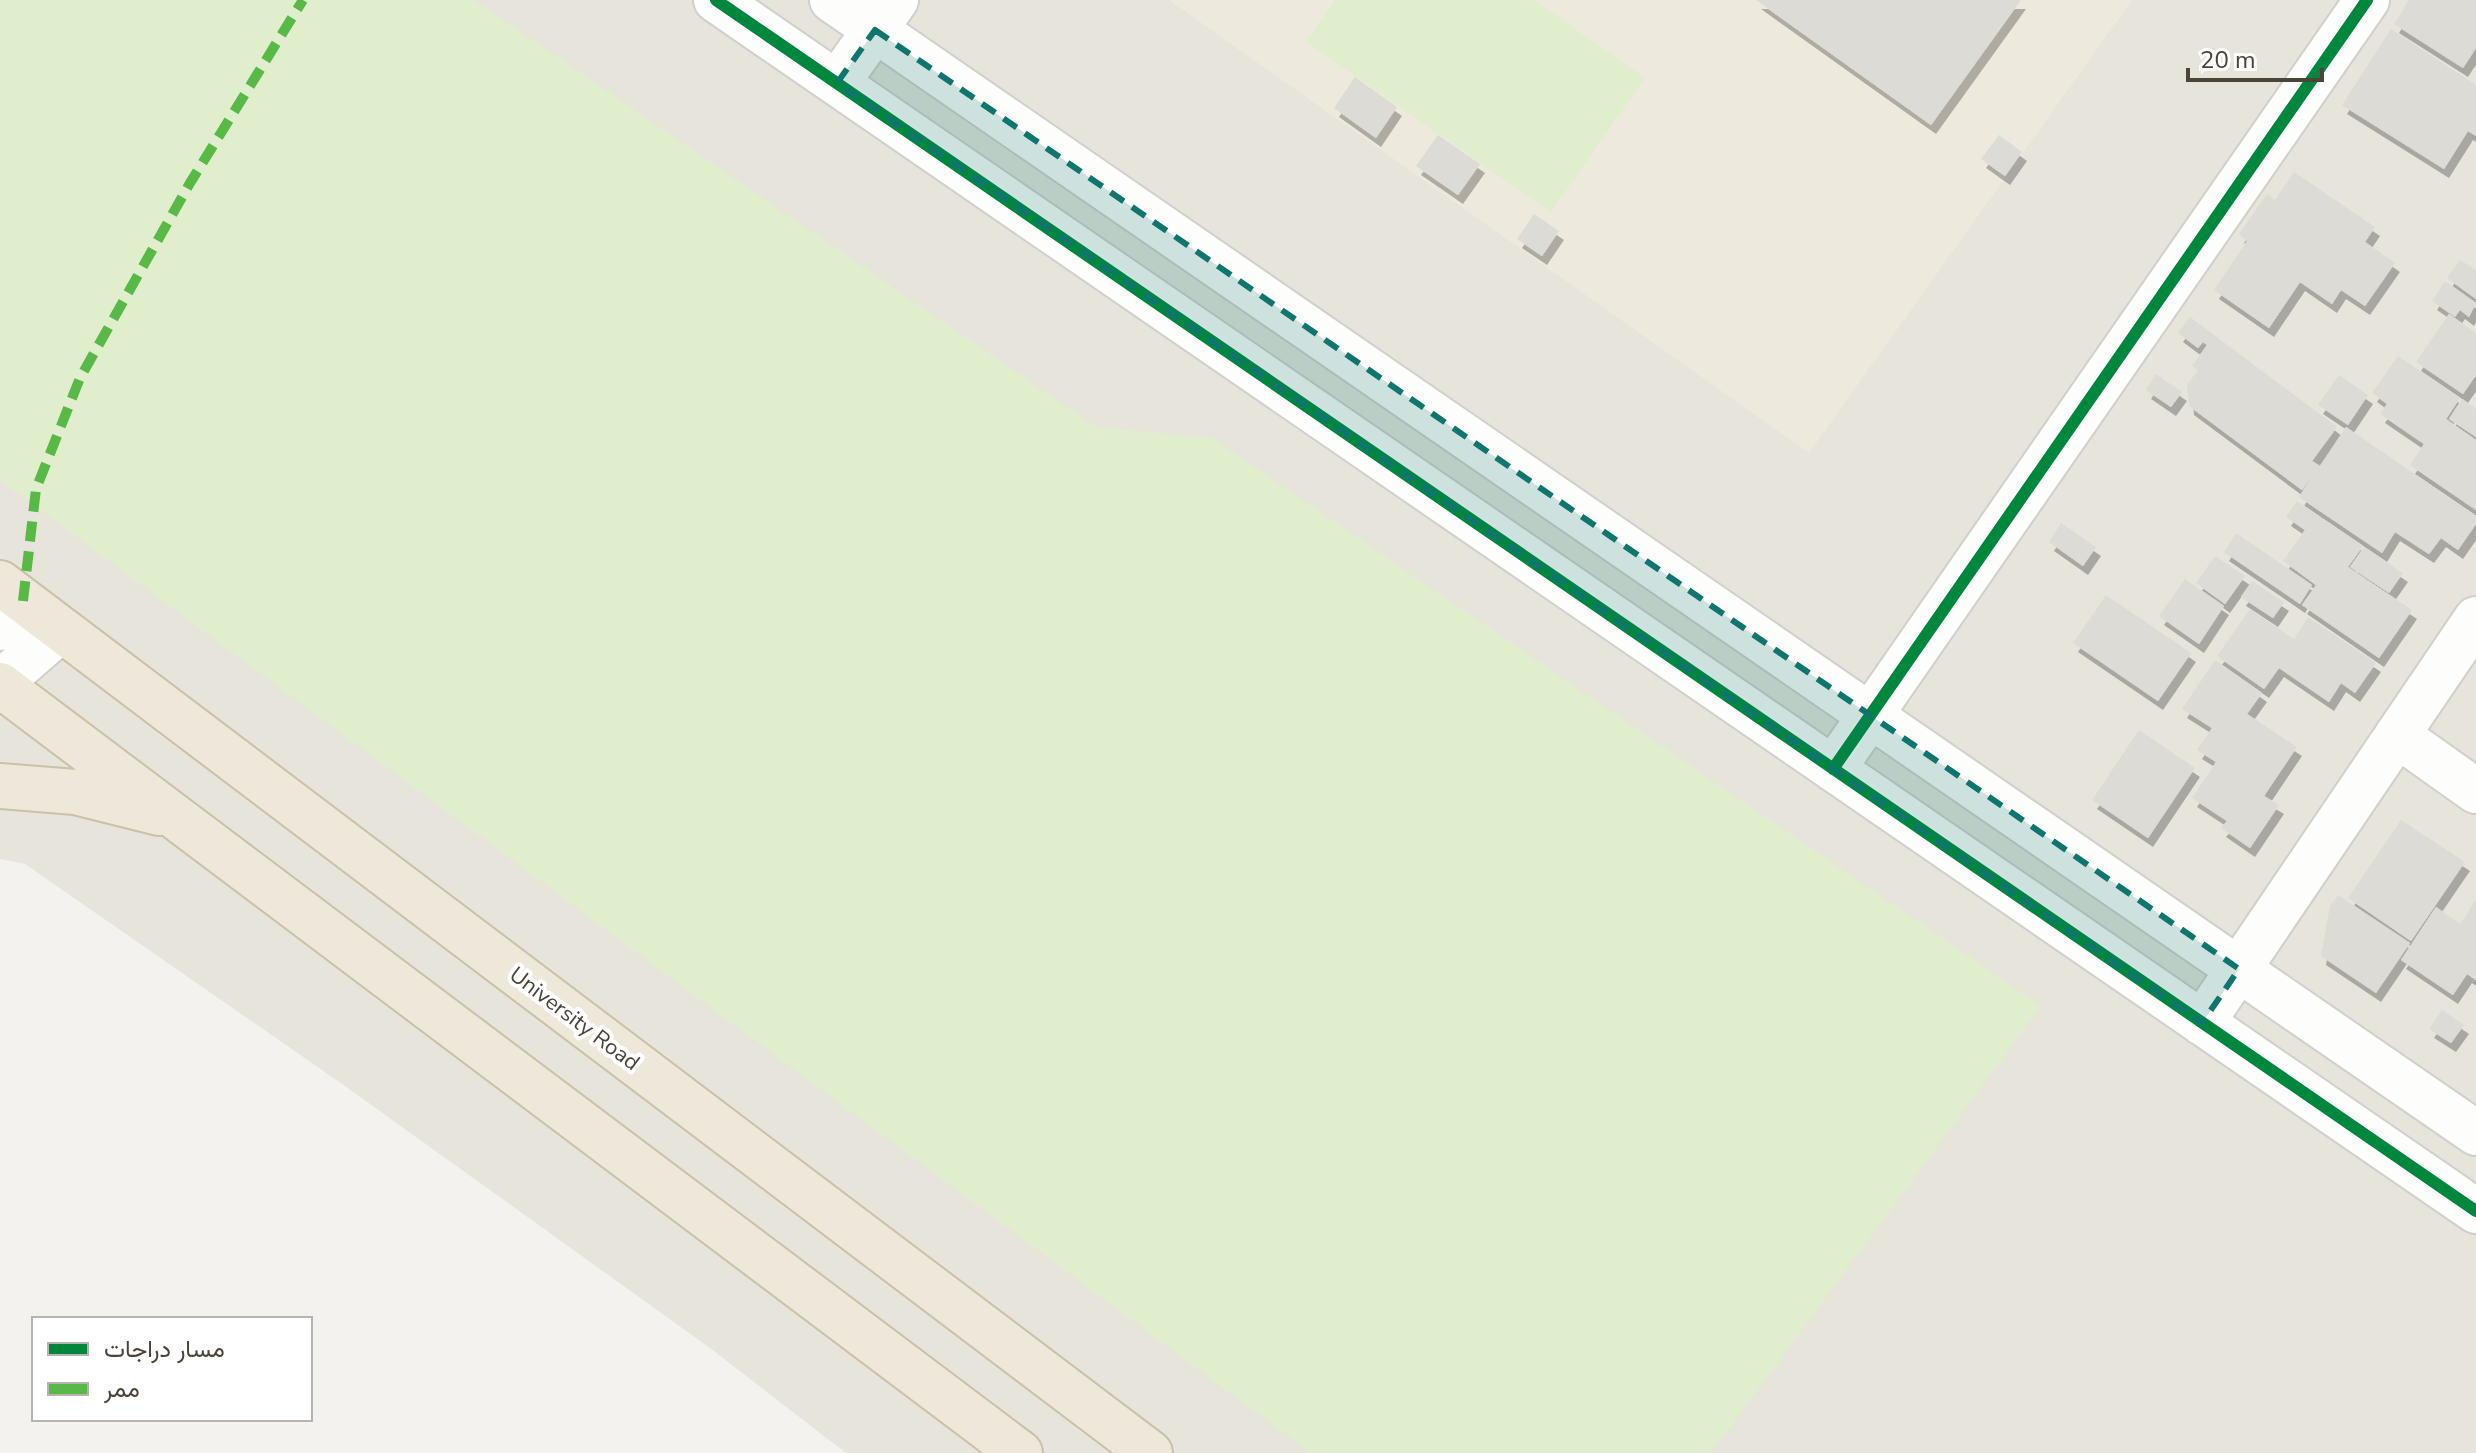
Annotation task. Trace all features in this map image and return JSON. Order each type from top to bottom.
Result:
[{"type":"highway","name":"University Road","points":[[8,604],[61,630],[1150,1453]]},
{"type":"highway","points":[[0,684],[1020,1453]]},
{"type":"highway","points":[[0,786],[75,792],[177,817]]},
{"type":"street","points":[[716,0],[2476,1211]]},
{"type":"street","points":[[832,0],[886,15],[1870,716],[2476,1133]]},
{"type":"street","points":[[1833,769],[2367,0]]},
{"type":"street","points":[[837,83],[886,15]]},
{"type":"street","points":[[2202,1023],[2476,619]]},
{"type":"street","points":[[0,684],[61,630]]},
{"type":"street","points":[[2397,735],[2476,791]]},
{"type":"highlighted area","points":[[875,30],[2239,969],[2202,1023],[837,83]]},
{"type":"shaded area","points":[[0,0],[2476,0],[2476,1453],[846,1453],[710,1348],[345,1086],[25,864],[0,859]]},
{"type":"shaded area","points":[[1169,0],[2132,0],[1809,453]]},
{"type":"green space","points":[[0,0],[474,0],[1096,427],[1212,438],[2041,1006],[1711,1453],[1311,1453],[0,480]]},
{"type":"green space","points":[[1335,0],[1534,0],[1645,78],[1551,212],[1306,42]]},
{"type":"building","points":[[1756,0],[2021,0],[1931,125]]},
{"type":"building","points":[[2409,0],[2476,0],[2476,48],[2463,68],[2394,24]]},
{"type":"building","points":[[2391,29],[2476,85],[2476,136],[2468,131],[2444,169],[2342,105]]},
{"type":"building","points":[[1355,77],[1397,107],[1376,138],[1334,108]]},
{"type":"building","points":[[1438,135],[1480,164],[1458,195],[1416,166]]},
{"type":"building","points":[[1999,135],[2022,152],[2005,176],[1981,159]]},
{"type":"building","points":[[2294,172],[2375,227],[2365,242],[2395,263],[2365,306],[2341,290],[2332,304],[2300,282],[2269,328],[2214,290],[2247,241],[2239,234],[2267,194],[2275,200]]},
{"type":"building","points":[[1534,214],[1559,231],[1542,256],[1517,239]]},
{"type":"building","points":[[2460,260],[2476,270],[2476,299],[2447,278]]},
{"type":"building","points":[[2445,281],[2476,303],[2469,317],[2460,310],[2455,317],[2432,301]]},
{"type":"building","points":[[2449,314],[2476,333],[2476,375],[2463,394],[2416,362]]},
{"type":"building","points":[[2190,317],[2337,427],[2312,461],[2320,466],[2346,427],[2476,516],[2476,524],[2458,550],[2441,538],[2429,554],[2395,532],[2382,553],[2299,497],[2311,478],[2302,490],[2189,406],[2187,385],[2198,370],[2192,366],[2207,345],[2203,342],[2198,348],[2178,333]]},
{"type":"building","points":[[2398,356],[2460,398],[2446,419],[2476,440],[2476,510],[2410,465],[2424,444],[2380,414],[2387,404],[2372,393]]},
{"type":"building","points":[[2156,374],[2182,392],[2171,407],[2146,390]]},
{"type":"building","points":[[2339,375],[2368,395],[2348,425],[2318,405]]},
{"type":"building","points":[[2462,399],[2476,409],[2476,437],[2449,419]]},
{"type":"building","points":[[2297,501],[2363,546],[2348,567],[2412,610],[2379,658],[2302,605],[2316,585],[2283,561],[2305,530],[2286,517]]},
{"type":"building","points":[[2061,523],[2096,547],[2083,566],[2049,542]]},
{"type":"building","points":[[2236,533],[2312,585],[2300,604],[2224,552]]},
{"type":"building","points":[[2364,547],[2403,573],[2389,593],[2350,567]]},
{"type":"building","points":[[2215,556],[2245,576],[2225,604],[2196,583]]},
{"type":"building","points":[[2185,579],[2224,606],[2199,644],[2159,616]]},
{"type":"building","points":[[2252,581],[2284,602],[2273,618],[2241,597]]},
{"type":"building","points":[[2106,595],[2191,653],[2158,701],[2073,643]]},
{"type":"building","points":[[2250,609],[2294,639],[2308,617],[2376,663],[2355,693],[2341,683],[2329,702],[2279,668],[2264,689],[2217,656]]},
{"type":"building","points":[[2215,660],[2262,693],[2247,714],[2297,747],[2264,796],[2279,805],[2250,848],[2221,828],[2227,821],[2192,798],[2216,762],[2197,750],[2212,728],[2182,709]]},
{"type":"building","points":[[2139,730],[2195,768],[2148,838],[2092,800]]},
{"type":"building","points":[[2401,820],[2465,862],[2411,941],[2348,898]]},
{"type":"building","points":[[2338,895],[2410,943],[2376,993],[2321,956],[2330,906]]},
{"type":"building","points":[[2476,900],[2476,980],[2467,974],[2453,995],[2401,960],[2436,907],[2460,924]]},
{"type":"building","points":[[2442,1010],[2464,1025],[2451,1043],[2429,1029]]},
{"type":"marked path","points":[[23,601],[36,489],[80,378],[190,183],[303,0]]},
{"type":"cycle path","points":[[716,0],[2476,1211]]},
{"type":"cycle path","points":[[1833,769],[2367,0]]}]
